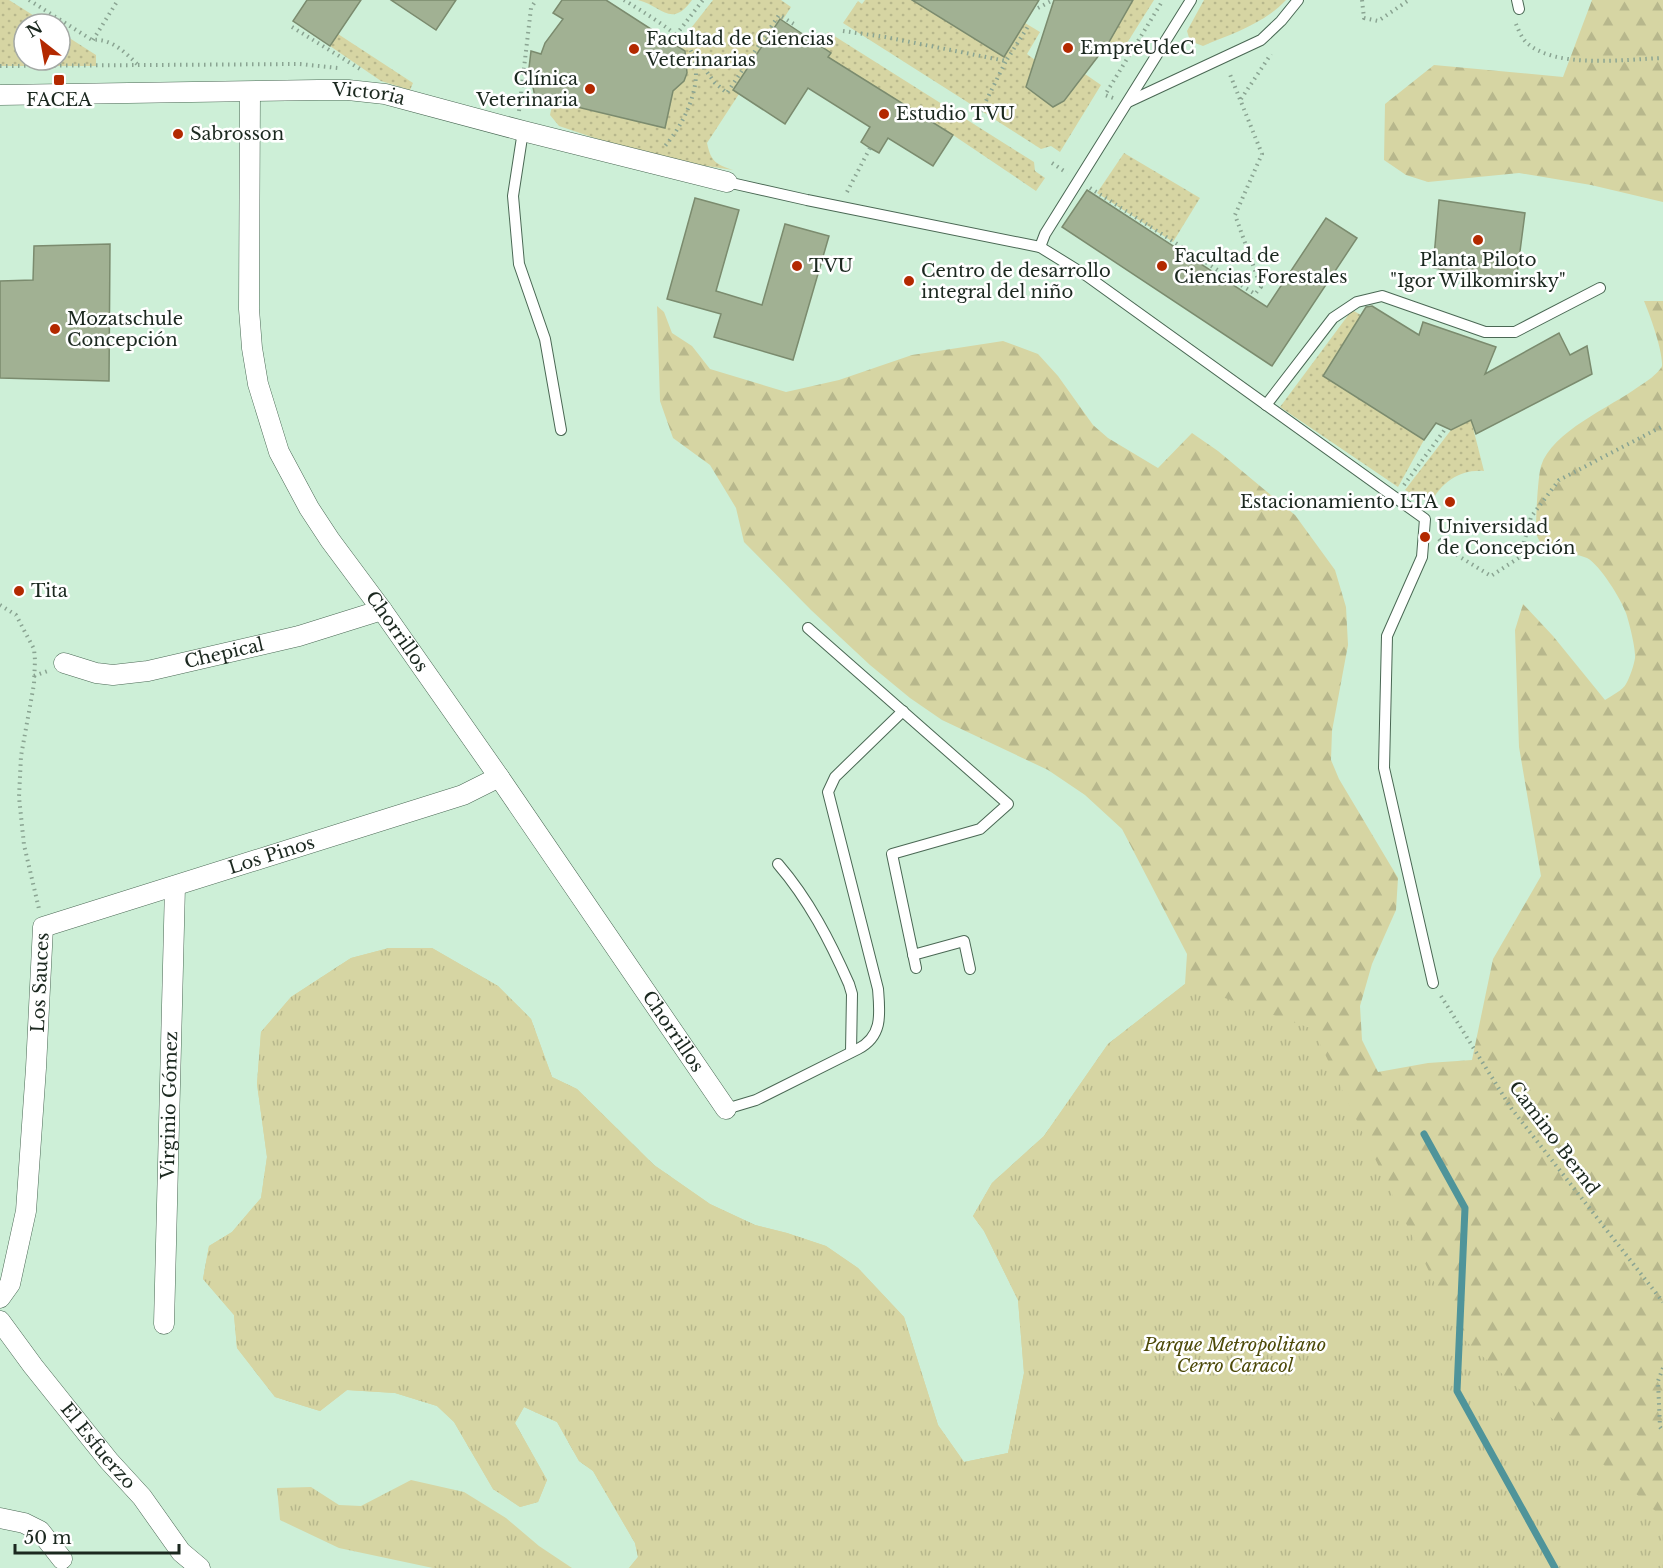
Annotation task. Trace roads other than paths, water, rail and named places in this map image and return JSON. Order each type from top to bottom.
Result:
[{"type":"street","name":"Victoria","points":[[0,95],[348,90],[385,94],[520,124],[727,182]]},
{"type":"street","name":"Chorrillos","points":[[250,92],[249,309],[252,348],[258,384],[276,443],[291,477],[330,540],[499,777],[726,1109]]},
{"type":"street","name":"Chepical","points":[[64,663],[96,673],[113,675],[148,671],[299,636],[382,610]]},
{"type":"street","name":"Los Pinos","points":[[43,927],[463,795],[499,777]]},
{"type":"street","name":"Virginio Gómez","points":[[164,1324],[175,886]]},
{"type":"street","name":"Los Sauces","points":[[0,1298],[10,1284],[26,1211],[43,927]]},
{"type":"street","name":"El Esfuerzo","points":[[0,1321],[54,1392],[142,1497],[181,1552],[201,1568]]},
{"type":"street","points":[[0,1518],[24,1523],[40,1531],[62,1559]]},
{"type":"lane","points":[[1040,247],[1045,234],[1191,0]]},
{"type":"lane","points":[[1127,102],[1261,40],[1298,0]]},
{"type":"lane","points":[[520,124],[513,195],[519,264],[545,339],[561,430]]},
{"type":"lane","points":[[727,182],[1040,247],[1087,276],[1425,519],[1422,557],[1387,636],[1384,768],[1433,983]]},
{"type":"lane","points":[[1266,405],[1333,318],[1357,302],[1382,296],[1485,332],[1515,332],[1600,288]]},
{"type":"lane","points":[[808,628],[1008,804],[980,829],[892,854],[916,968]]},
{"type":"lane","points":[[726,1109],[756,1100],[864,1046],[876,1034],[880,1019],[878,989],[828,792],[835,777],[903,711]]},
{"type":"lane","points":[[778,864],[805,898],[817,918],[849,984],[852,994],[851,1052]]},
{"type":"lane","points":[[913,955],[964,941],[970,969]]},
{"type":"waterway","points":[[1424,1134],[1465,1208],[1457,1391],[1555,1568]]},
{"type":"place","name":"EmpreUdeC","points":[[1068,48]]},
{"type":"place","name":"Facultad de Ciencias Veterinarias","points":[[634,49]]},
{"type":"place","name":"FACEA","points":[[59,80]]},
{"type":"place","name":"Clínica Veterinaria","points":[[590,89]]},
{"type":"place","name":"Estudio TVU","points":[[884,114]]},
{"type":"place","name":"Sabrosson","points":[[178,134]]},
{"type":"place","name":"Planta Piloto \"Igor Wilkomirsky\"","points":[[1478,240]]},
{"type":"place","name":"TVU","points":[[797,266]]},
{"type":"place","name":"Facultad de Ciencias Forestales","points":[[1162,266]]},
{"type":"place","name":"Centro de desarrollo integral del niño","points":[[909,281]]},
{"type":"place","name":"Mozatschule Concepción","points":[[55,329]]},
{"type":"place","name":"Estacionamiento LTA","points":[[1450,502]]},
{"type":"place","name":"Universidad de Concepción","points":[[1425,537]]},
{"type":"place","name":"Tita","points":[[19,591]]},
{"type":"park label","name":"Parque Metropolitano Cerro Caracol","points":[[1235,1355]]}]
